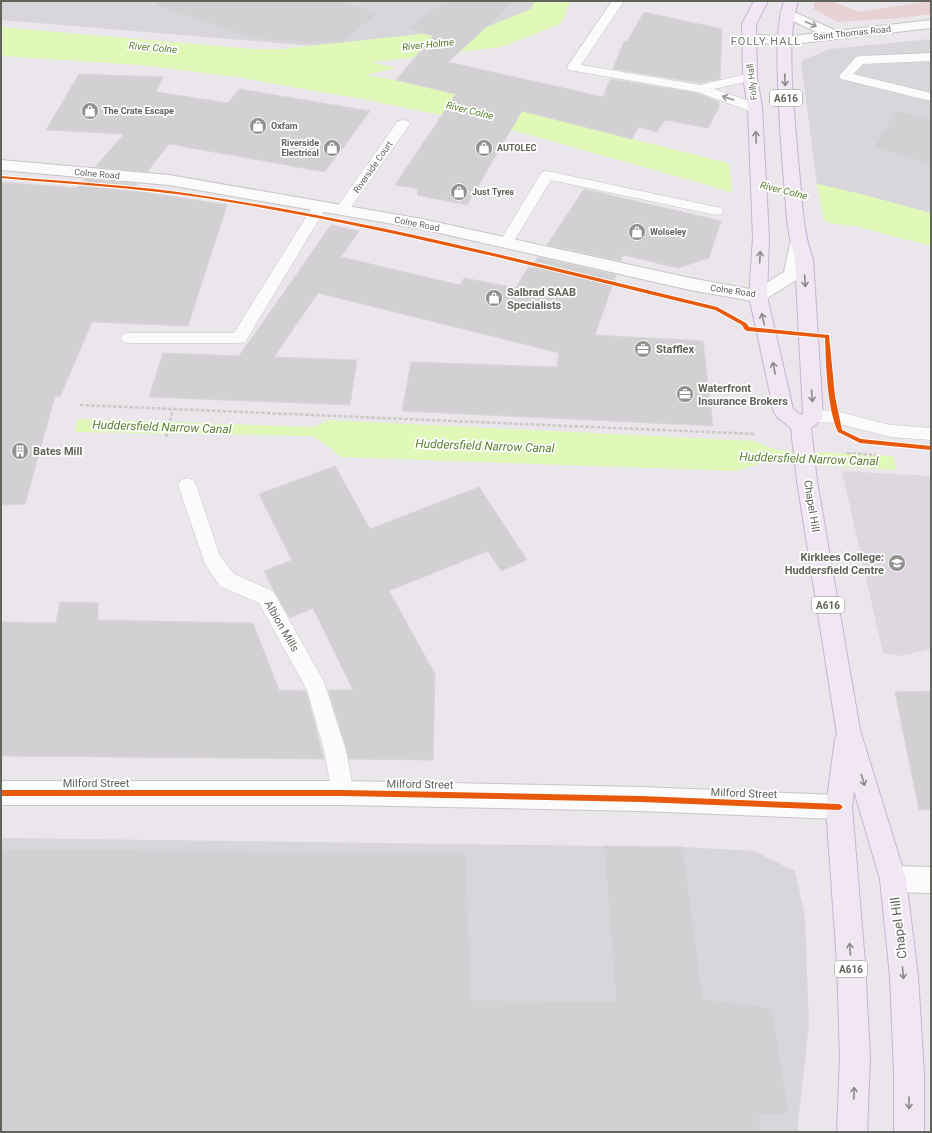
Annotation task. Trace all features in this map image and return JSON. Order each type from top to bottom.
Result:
[{"type":"main road","name":"Folly Hall","points":[[758,296],[761,238],[755,108],[750,77],[749,24],[761,1]]},
{"type":"main road","points":[[789,7],[836,35]]},
{"type":"main road","name":"A616","points":[[784,41],[789,7]]},
{"type":"main road","name":"Saint Thomas Road","points":[[749,38],[784,41],[931,24]]},
{"type":"main road","name":"Chapel Hill","points":[[784,41],[789,155],[798,244],[804,259],[805,423],[808,481],[848,730],[893,879],[904,983],[909,1074],[909,1132]]},
{"type":"main road","name":"Colne Road","points":[[1,165],[169,180],[320,206],[422,224],[690,284],[758,296],[792,274],[798,244]]},
{"type":"main road","name":"A616","points":[[758,296],[784,412],[805,423]]},
{"type":"main road","name":"Chapel Hill","points":[[848,730],[839,807],[851,963],[854,1049],[852,1132]]},
{"type":"main road","name":"Milford Street","points":[[1,793],[343,793],[641,799],[839,807]]},
{"type":"main road","points":[[893,879],[931,880]]},
{"type":"lane","points":[[618,1],[573,67],[700,89],[755,108]]},
{"type":"lane","points":[[931,57],[860,60],[845,76],[931,97]]},
{"type":"lane","points":[[700,89],[750,77]]},
{"type":"lane","name":"Riverside Court","points":[[342,210],[403,124]]},
{"type":"lane","points":[[506,243],[547,175],[716,211]]},
{"type":"lane","points":[[129,338],[239,338],[320,206]]},
{"type":"lane","points":[[805,423],[836,417],[891,431],[931,434]]},
{"type":"lane","name":"Albion Mills","points":[[187,485],[212,559],[227,580],[266,597],[317,688],[335,750],[343,793]]},
{"type":"path","points":[[80,405],[754,434]]},
{"type":"path","points":[[166,437],[174,409]]},
{"type":"path","points":[[847,453],[876,455]]},
{"type":"shaded area","points":[[1,1],[537,1],[532,16],[487,27],[373,43],[314,46],[1,20]]},
{"type":"shaded area","points":[[814,1],[832,1],[859,12],[931,1],[931,14],[901,18],[837,22],[814,9]]},
{"type":"shaded area","points":[[931,39],[931,216],[817,185],[801,61],[830,49]]},
{"type":"shaded area","name":"Kirklees College: Huddersfield Centre","points":[[842,471],[931,476],[931,649],[899,656],[883,653]]},
{"type":"shaded area","points":[[1,838],[683,847],[754,851],[795,871],[805,917],[809,1024],[797,1132],[1,1132]]},
{"type":"water","name":"River Colne","points":[[1,27],[253,49],[314,49],[396,68],[366,75],[396,80],[542,113],[550,118],[723,162],[869,196],[931,213],[931,246],[858,227],[830,223],[704,184],[508,129],[362,99],[236,77],[141,65],[1,56]]},
{"type":"water","name":"Huddersfield Narrow Canal","points":[[78,419],[315,427],[329,420],[754,441],[776,450],[893,456],[897,470],[766,462],[735,471],[340,457],[328,446],[312,436],[74,432]]},
{"type":"pier","points":[[729,161],[816,182],[825,223],[732,194]]},
{"type":"building","points":[[157,1],[341,1],[378,13],[342,42],[310,43],[256,39],[156,6]]},
{"type":"building","points":[[445,1],[515,1],[448,62],[603,97],[610,79],[697,93],[719,102],[719,107],[708,128],[665,120],[657,132],[639,127],[632,139],[522,111],[467,205],[417,195],[418,189],[395,185],[456,94],[396,80],[433,36],[408,28]]},
{"type":"building","points":[[644,12],[722,29],[720,79],[700,83],[613,69],[624,41],[627,42]]},
{"type":"building","points":[[79,74],[163,77],[156,92],[228,103],[239,89],[370,111],[325,172],[169,144],[147,172],[95,167],[124,134],[46,130]]},
{"type":"building","points":[[895,110],[931,120],[931,164],[874,148]]},
{"type":"building","points":[[85,179],[137,184],[132,190],[227,205],[188,326],[92,322],[60,397],[55,396],[25,504],[1,505],[1,182],[77,188]]},
{"type":"building","name":"Wolseley","points":[[584,189],[721,221],[709,258],[678,268],[623,255],[621,261],[547,245]]},
{"type":"building","points":[[331,225],[359,231],[341,257],[460,285],[464,278],[516,288],[528,267],[531,268],[538,257],[616,275],[595,335],[703,341],[713,426],[402,411],[411,362],[557,367],[559,353],[318,293],[274,357],[357,360],[350,405],[149,397],[163,353],[239,356]]},
{"type":"building","points":[[335,466],[370,529],[479,487],[527,560],[501,571],[488,551],[389,591],[435,674],[433,760],[349,759],[328,690],[353,690],[313,608],[290,618],[264,571],[292,560],[259,494]]},
{"type":"building","points":[[60,602],[98,603],[98,620],[253,623],[279,690],[306,691],[324,759],[1,756],[1,622],[56,623]]},
{"type":"building","points":[[931,691],[931,809],[919,810],[895,692]]},
{"type":"building","points":[[604,846],[683,847],[703,999],[772,1008],[789,1114],[759,1114],[760,1132],[1,1132],[1,849],[466,853],[471,1000],[616,1002]]},
{"type":"waterway","name":"River Holme","points":[[289,60],[494,37],[547,16],[552,1]]},
{"type":"cycle path","points":[[1,177],[174,193],[231,201],[353,223],[475,250],[717,309],[744,324],[747,329],[827,336],[832,396],[840,431],[860,441],[931,448]]},
{"type":"cycle path","points":[[1,793],[343,793],[641,799],[839,807]]},
{"type":"place","name":"The Crate Escape","points":[[90,111]]},
{"type":"place","name":"Oxfam","points":[[258,126]]},
{"type":"place","name":"Riverside Electrical","points":[[332,148]]},
{"type":"place","name":"AUTOLEC","points":[[484,148]]},
{"type":"place","name":"Just Tyres","points":[[459,192]]},
{"type":"place","name":"Wolseley","points":[[637,232]]},
{"type":"place","name":"Salbrad SAAB Specialists","points":[[494,298]]},
{"type":"place","name":"Stafflex","points":[[643,349]]},
{"type":"place","name":"Waterfront Insurance Brokers","points":[[685,394]]},
{"type":"place","name":"Bates Mill","points":[[20,451]]},
{"type":"place","name":"Kirklees College: Huddersfield Centre","points":[[897,563]]},
{"type":"district","name":"FOLLY HALL","points":[[766,41]]}]
